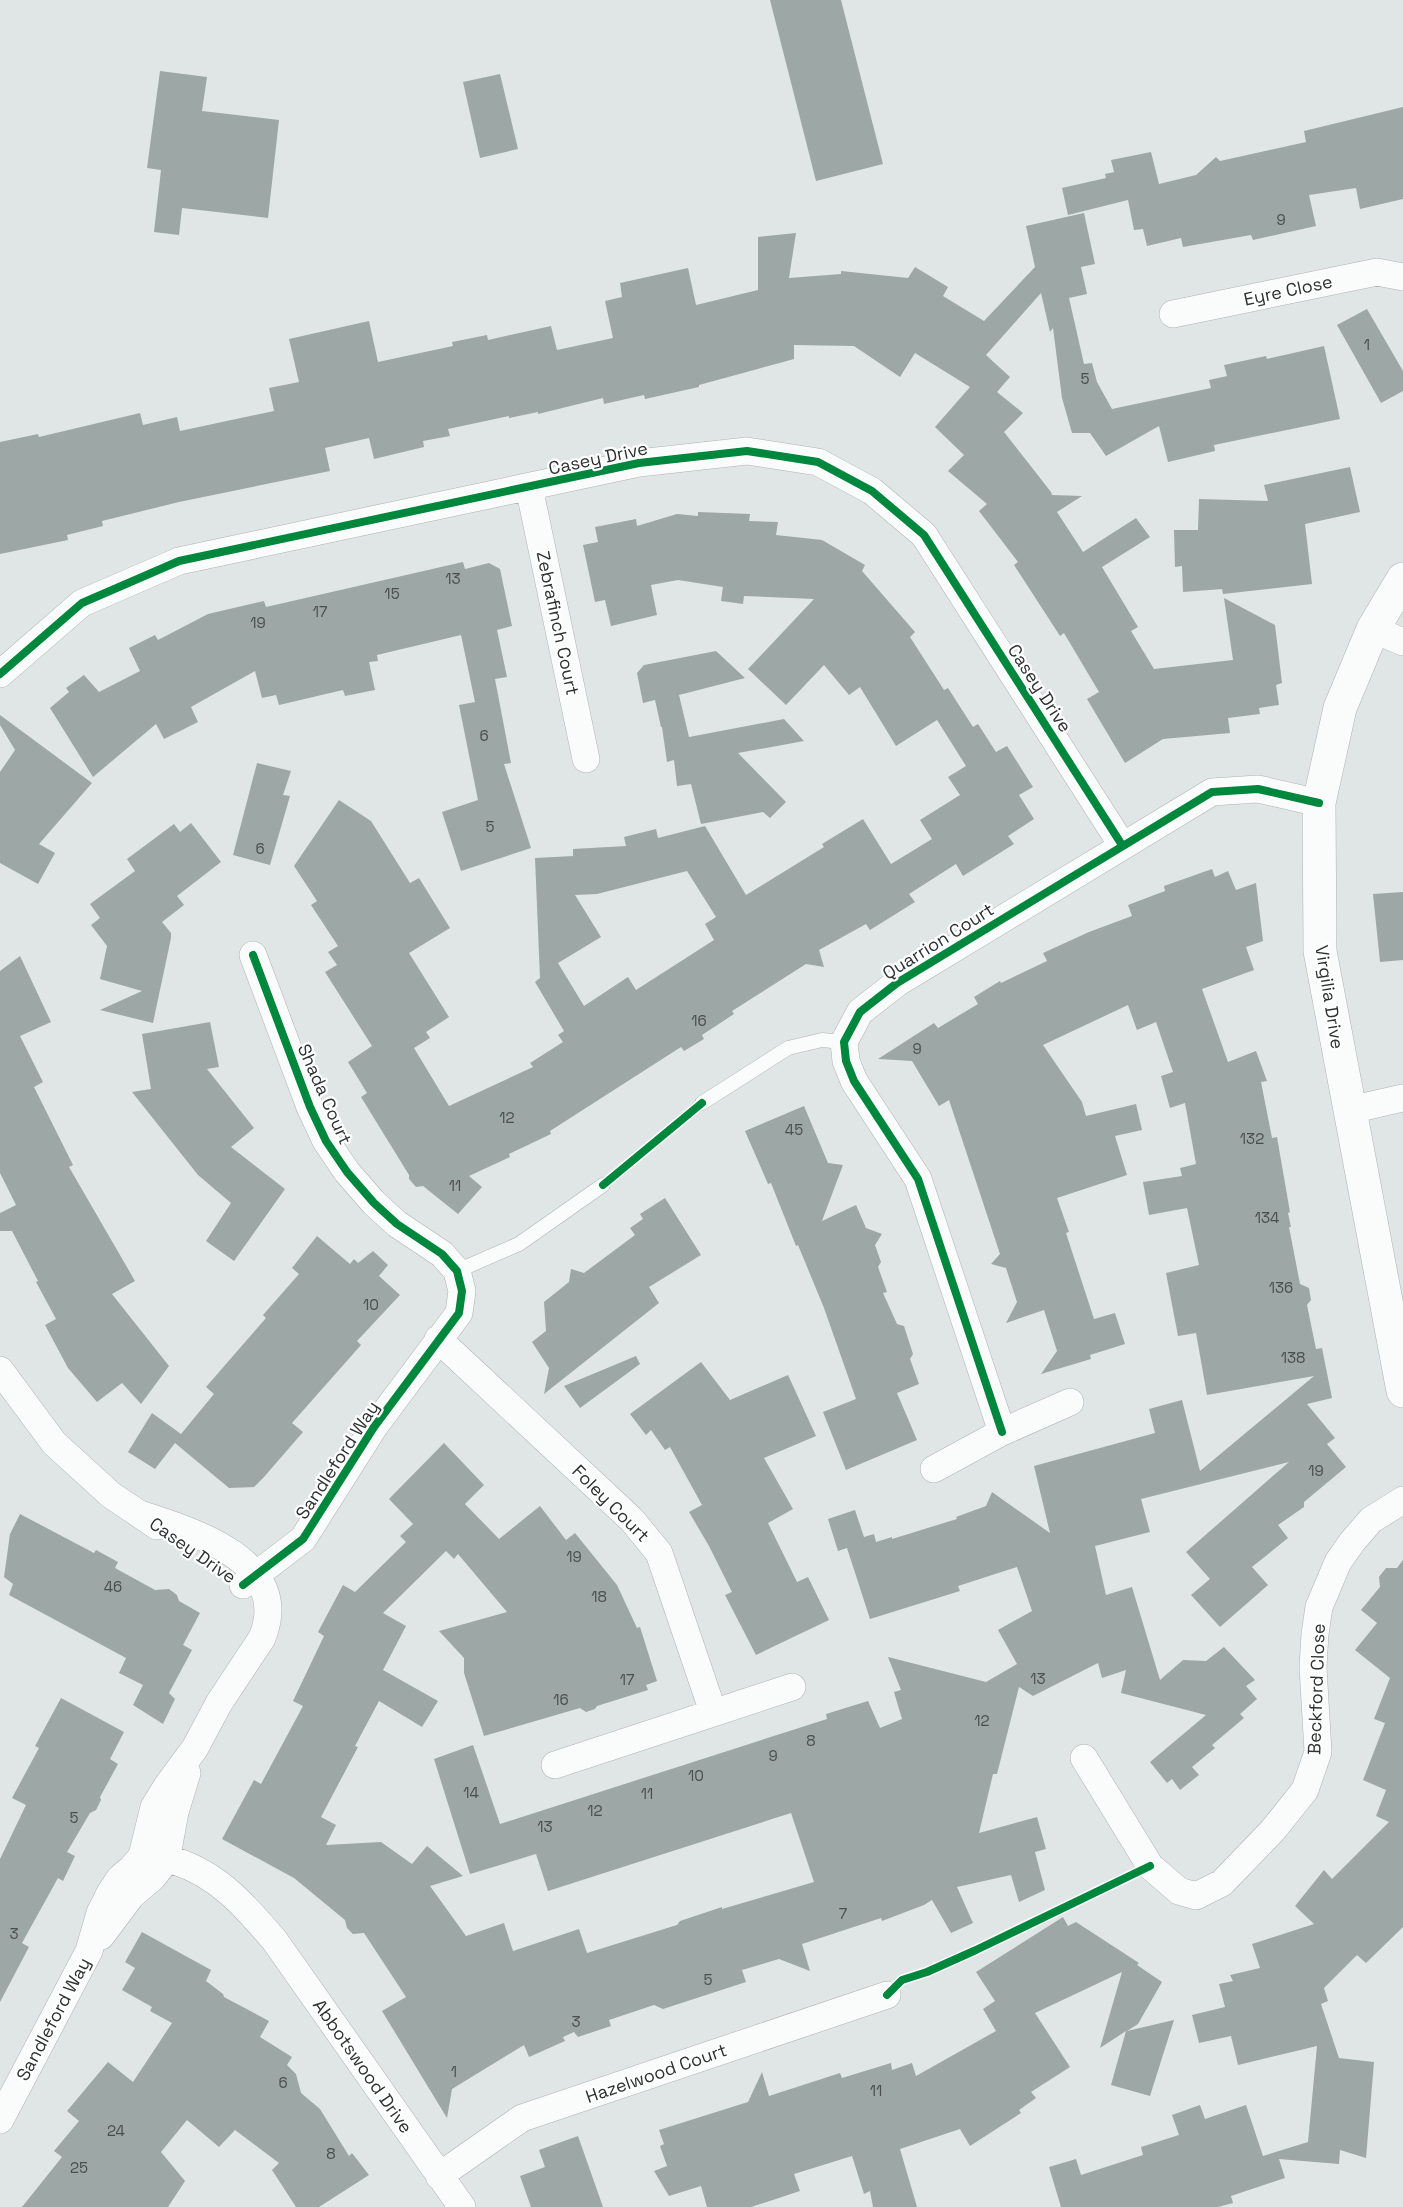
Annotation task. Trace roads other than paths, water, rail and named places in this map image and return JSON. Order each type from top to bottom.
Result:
[{"type":"street","name":"Eyre Close","points":[[1173,314],[1377,272],[1403,277]]},
{"type":"street","name":"Casey Drive","points":[[0,674],[82,603],[179,561],[639,463],[747,451],[818,462],[872,491],[924,535],[1122,845]]},
{"type":"street","name":"Zebrafinch Court","points":[[529,487],[586,759]]},
{"type":"street","name":"Virgilia Drive","points":[[1403,579],[1373,629],[1340,708],[1319,803],[1320,951],[1403,1391]]},
{"type":"street","points":[[1373,629],[1403,642]]},
{"type":"street","name":"Quarrion Court","points":[[844,1042],[860,1011],[897,983],[1212,792],[1258,789],[1319,803]]},
{"type":"street","name":"Shada Court","points":[[253,954],[310,1107],[326,1141],[347,1172],[374,1203],[397,1224],[442,1254],[457,1271]]},
{"type":"street","points":[[844,1042],[846,1061],[854,1081],[918,1179],[1002,1432]]},
{"type":"street","points":[[1350,1110],[1403,1098]]},
{"type":"street","name":"Sandleford Way","points":[[0,2120],[89,1951],[113,1923],[131,1896],[153,1877],[156,1861],[154,1807],[195,1748],[219,1703],[252,1615],[250,1580],[303,1539],[374,1427],[459,1313],[462,1291],[457,1271]]},
{"type":"street","name":"Foley Court","points":[[438,1339],[632,1520],[659,1552],[713,1712]]},
{"type":"street","name":"Casey Drive","points":[[1,1376],[54,1443],[111,1495],[189,1549],[234,1575],[250,1580]]},
{"type":"street","points":[[934,1469],[1002,1432],[1070,1402]]},
{"type":"street","name":"Beckford Close","points":[[1084,1758],[1150,1866],[1179,1891],[1196,1896],[1222,1883],[1273,1830],[1305,1790],[1318,1752],[1313,1667],[1314,1634],[1319,1607],[1338,1562],[1352,1542],[1371,1520],[1403,1500]]},
{"type":"street","points":[[555,1765],[792,1687]]},
{"type":"street","name":"Abbotswood Drive","points":[[156,1861],[262,1926],[275,1941],[462,2207]]},
{"type":"street","name":"Hazelwood Court","points":[[439,2176],[522,2118],[886,1995]]},
{"type":"lane","points":[[702,1103],[788,1048],[822,1040],[844,1042]]},
{"type":"lane","points":[[457,1271],[519,1244],[603,1185]]}]
